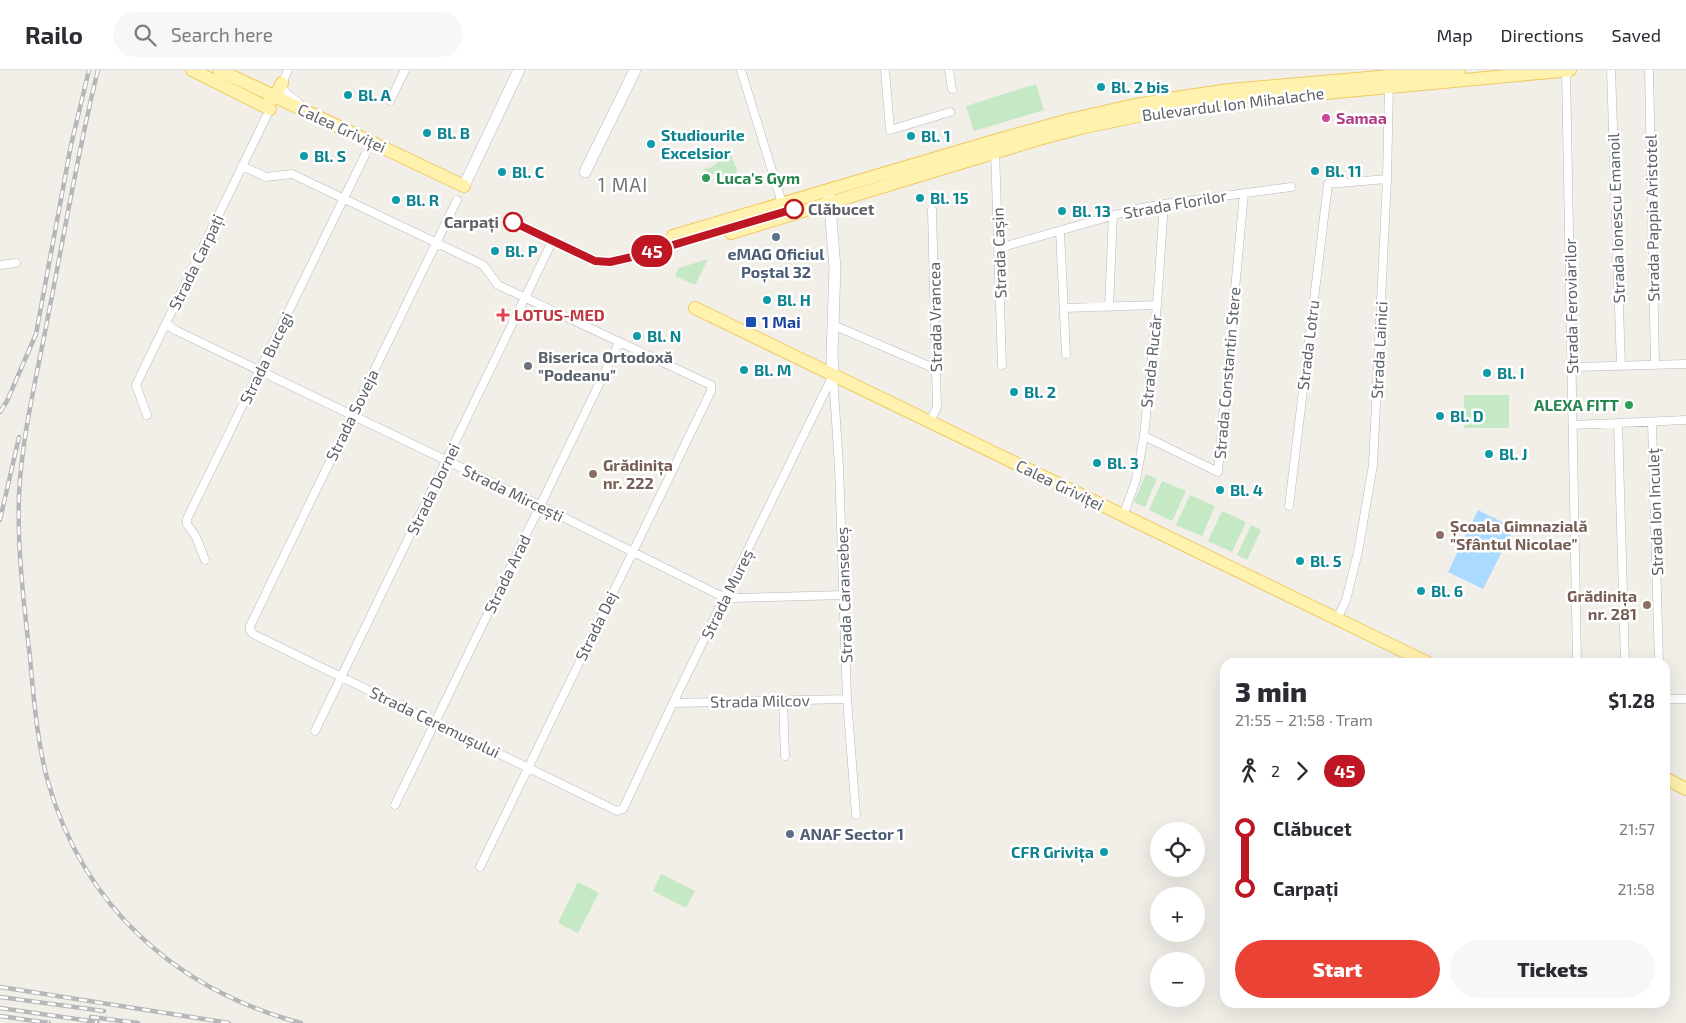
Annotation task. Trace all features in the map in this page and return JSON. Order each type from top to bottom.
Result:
[{"type":"main road","points":[[192,70],[255,102],[268,112]]},
{"type":"main road","name":"Calea Griviței","points":[[219,70],[464,186]]},
{"type":"main road","name":"Bulevardul Ion Mihalache","points":[[1389,81],[1459,70]]},
{"type":"main road","name":"Bulevardul Ion Mihalache","points":[[731,233],[829,203],[1085,116],[1166,99],[1238,90],[1570,70]]},
{"type":"main road","points":[[255,102],[267,102],[275,97],[282,83]]},
{"type":"main road","name":"Bulevardul Ion Mihalache","points":[[673,236],[828,189],[995,146]]},
{"type":"main road","name":"Calea Griviței","points":[[695,308],[1418,658]]},
{"type":"main road","points":[[1670,780],[1686,788]]},
{"type":"street","points":[[288,70],[282,83],[285,91],[313,115]]},
{"type":"street","points":[[390,101],[405,70]]},
{"type":"street","points":[[464,186],[519,70]]},
{"type":"street","points":[[585,172],[635,70]]},
{"type":"street","points":[[741,70],[782,203]]},
{"type":"street","points":[[885,70],[890,130],[950,112]]},
{"type":"street","points":[[949,70],[952,89]]},
{"type":"street","name":"Strada Feroviarilor","points":[[1566,70],[1577,658]]},
{"type":"street","name":"Strada Ionescu Emanoil","points":[[1611,70],[1621,366]]},
{"type":"street","name":"Strada Pappia Aristotel","points":[[1649,70],[1655,365]]},
{"type":"street","name":"Strada Lainici","points":[[1337,619],[1346,600],[1358,552],[1373,465],[1387,179],[1389,81]]},
{"type":"street","name":"Strada Carpați","points":[[147,416],[136,385],[268,112]]},
{"type":"street","name":"Strada Cașin","points":[[995,146],[1002,365]]},
{"type":"street","name":"Strada Bucegi","points":[[205,560],[196,537],[187,524],[187,519],[365,155]]},
{"type":"street","points":[[242,166],[266,177],[292,174],[483,266],[498,285],[619,343]]},
{"type":"street","name":"Strada Lotru","points":[[1289,506],[1328,184],[1387,179]]},
{"type":"street","name":"Strada Florilor","points":[[999,248],[1113,215],[1164,204],[1291,187]]},
{"type":"street","points":[[828,189],[835,268],[832,354],[834,375]]},
{"type":"street","name":"Strada Constantin Stere","points":[[1144,436],[1218,472],[1244,193]]},
{"type":"street","name":"Strada Soveja","points":[[250,630],[250,626],[456,200]]},
{"type":"street","name":"Strada Rucăr","points":[[1123,516],[1136,480],[1144,436],[1157,305],[1164,204]]},
{"type":"street","name":"Strada Vrancea","points":[[930,422],[937,407],[932,210]]},
{"type":"street","points":[[731,233],[742,215]]},
{"type":"street","points":[[1109,307],[1113,215]]},
{"type":"street","points":[[1060,230],[1066,354]]},
{"type":"street","name":"Strada Dornei","points":[[315,731],[550,246]]},
{"type":"street","points":[[0,265],[16,263]]},
{"type":"street","points":[[1064,308],[1157,305]]},
{"type":"street","name":"Strada Mircești","points":[[166,323],[175,330],[446,460],[726,598],[844,595]]},
{"type":"street","points":[[833,325],[936,369]]},
{"type":"street","name":"Strada Dej","points":[[480,867],[711,391],[711,385],[619,343]]},
{"type":"street","name":"Strada Arad","points":[[395,805],[619,343]]},
{"type":"street","points":[[1573,367],[1686,364]]},
{"type":"street","name":"Strada Caransebeș","points":[[834,375],[847,700],[856,815]]},
{"type":"street","name":"Strada Mureș","points":[[620,811],[623,809],[834,375]]},
{"type":"street","points":[[1573,425],[1686,420]]},
{"type":"street","name":"Strada Ion Inculeț","points":[[1652,422],[1659,658]]},
{"type":"street","points":[[1618,423],[1626,658]]},
{"type":"street","name":"Strada Ceremușului","points":[[250,630],[252,634],[620,811]]},
{"type":"street","points":[[1670,699],[1686,699]]},
{"type":"street","name":"Strada Milcov","points":[[673,703],[847,700]]},
{"type":"street","points":[[783,701],[785,756]]},
{"type":"green space","points":[[1036,84],[1044,110],[974,131],[966,106]]},
{"type":"green space","points":[[729,149],[737,170],[732,182],[702,169],[710,168],[718,162],[717,152]]},
{"type":"green space","points":[[708,259],[695,285],[675,276],[679,268]]},
{"type":"green space","points":[[1464,395],[1509,395],[1509,428],[1464,428]]},
{"type":"green space","points":[[1146,474],[1157,479],[1145,507],[1134,502]]},
{"type":"green space","points":[[1162,481],[1186,491],[1172,521],[1149,510]]},
{"type":"green space","points":[[1190,495],[1215,506],[1202,536],[1176,525]]},
{"type":"green space","points":[[1222,511],[1246,522],[1232,552],[1208,541]]},
{"type":"green space","points":[[1251,525],[1261,530],[1247,560],[1237,555]]},
{"type":"green space","points":[[661,874],[695,891],[686,908],[653,891]]},
{"type":"green space","points":[[578,882],[599,893],[578,933],[558,923]]},
{"type":"water","points":[[1478,510],[1514,528],[1483,589],[1448,572]]},
{"type":"railway","points":[[0,412],[7,401],[36,334],[71,145],[89,70]]},
{"type":"railway","points":[[98,70],[78,160],[31,402],[23,448],[19,495],[19,536],[22,576],[36,721],[44,767],[64,827],[85,868],[111,905],[142,937],[176,965],[214,989],[256,1008],[301,1023]]},
{"type":"railway","points":[[0,520],[19,437]]},
{"type":"railway","points":[[0,987],[229,1023]]},
{"type":"railway","points":[[0,997],[104,1011]]},
{"type":"railway","points":[[0,1008],[97,1022]]},
{"type":"railway","points":[[0,1016],[49,1023]]},
{"type":"railway","points":[[91,1017],[138,1023]]},
{"type":"tram line","name":"45","points":[[513,222],[595,261],[610,262],[794,209]]},
{"type":"place","name":"Bl. 2 bis","points":[[1101,87]]},
{"type":"place","name":"Bl. A","points":[[348,95]]},
{"type":"place","name":"Samaa","points":[[1326,118]]},
{"type":"place","name":"Bl. B","points":[[427,133]]},
{"type":"place","name":"Bl. 1","points":[[911,136]]},
{"type":"place","name":"Studiourile Excelsior","points":[[651,144]]},
{"type":"place","name":"Bl. S","points":[[304,156]]},
{"type":"place","name":"Bl. 11","points":[[1315,171]]},
{"type":"place","name":"Bl. C","points":[[502,172]]},
{"type":"place","name":"Luca's Gym","points":[[706,178]]},
{"type":"place","name":"Bl. 15","points":[[920,198]]},
{"type":"place","name":"Bl. R","points":[[396,200]]},
{"type":"place","name":"Clăbucet","points":[[794,209]]},
{"type":"place","name":"Bl. 13","points":[[1062,211]]},
{"type":"place","name":"Carpați","points":[[513,222]]},
{"type":"place","name":"eMAG Oficiul Poștal 32","points":[[776,237]]},
{"type":"place","name":"Bl. P","points":[[495,251]]},
{"type":"place","name":"Bl. H","points":[[767,300]]},
{"type":"place","name":"LOTUS-MED","points":[[503,315]]},
{"type":"place","name":"1 Mai","points":[[751,322]]},
{"type":"place","name":"Bl. N","points":[[637,336]]},
{"type":"place","name":"Biserica Ortodoxă \"Podeanu\"","points":[[528,366]]},
{"type":"place","name":"Bl. M","points":[[744,370]]},
{"type":"place","name":"Bl. I","points":[[1487,373]]},
{"type":"place","name":"Bl. 2","points":[[1014,392]]},
{"type":"place","name":"ALEXA FITT","points":[[1629,405]]},
{"type":"place","name":"Bl. D","points":[[1440,416]]},
{"type":"place","name":"Bl. J","points":[[1489,454]]},
{"type":"place","name":"Bl. 3","points":[[1097,463]]},
{"type":"place","name":"Grădinița nr. 222","points":[[593,474]]},
{"type":"place","name":"Bl. 4","points":[[1220,490]]},
{"type":"place","name":"Școala Gimnazială \"Sfântul Nicolae\"","points":[[1440,535]]},
{"type":"place","name":"Bl. 5","points":[[1300,561]]},
{"type":"place","name":"Bl. 6","points":[[1421,591]]},
{"type":"place","name":"Grădinița nr. 281","points":[[1647,605]]},
{"type":"place","name":"ANAF Sector 1","points":[[790,834]]},
{"type":"place","name":"CFR Grivița","points":[[1104,852]]},
{"type":"district","name":"1 MAI","points":[[623,185]]}]
